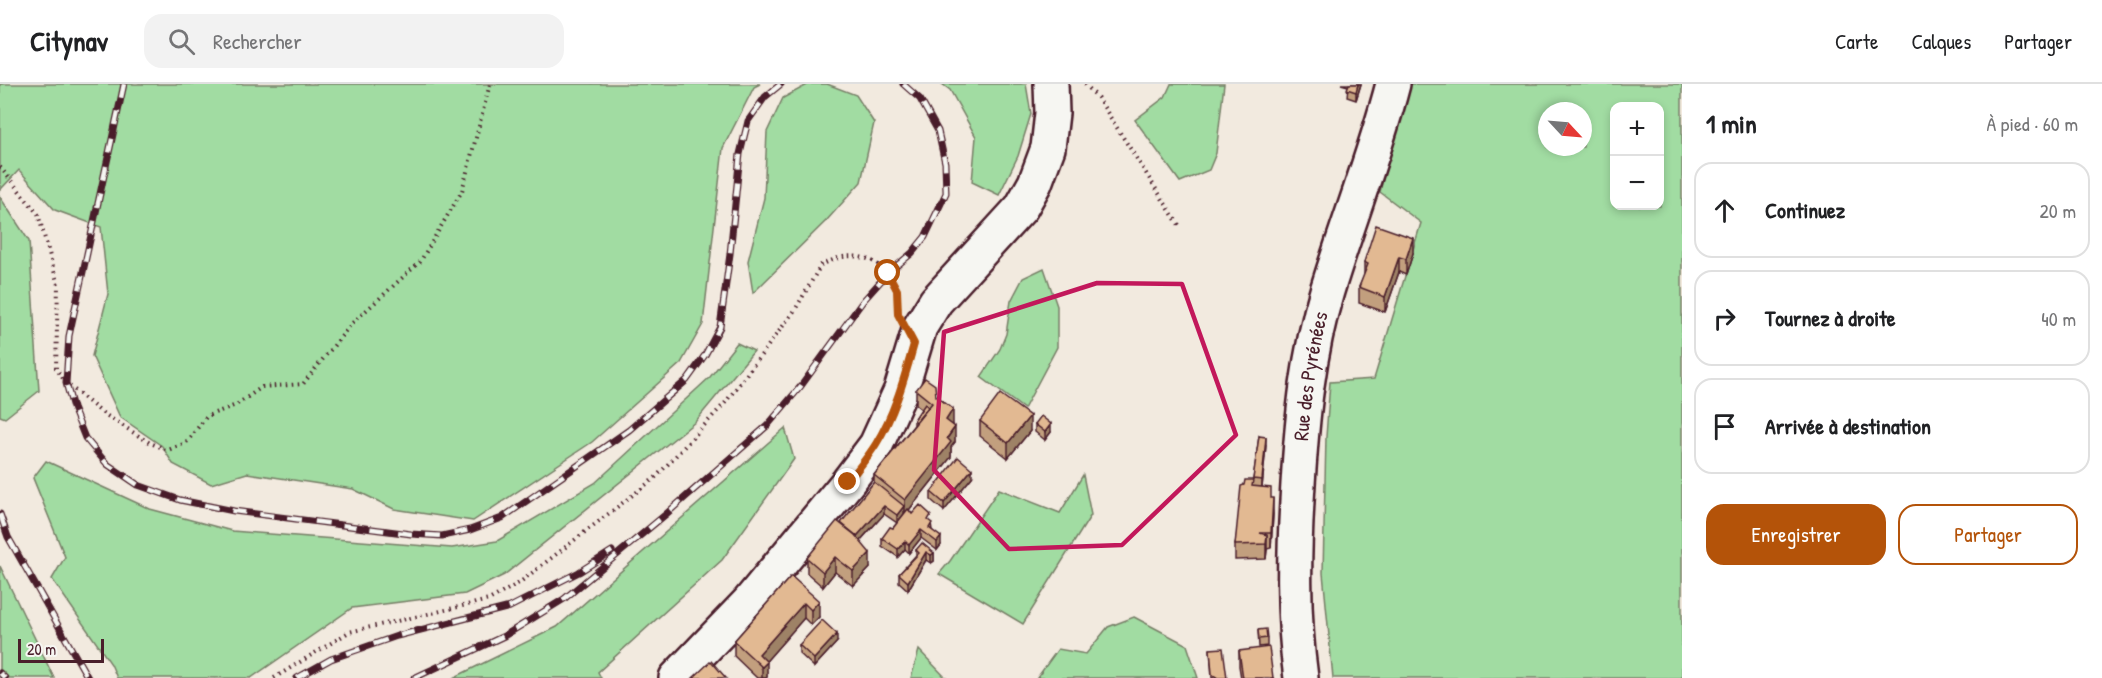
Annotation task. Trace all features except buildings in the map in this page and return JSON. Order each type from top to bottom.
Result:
[{"type":"street","points":[[676,678],[748,603],[876,445],[901,390],[920,327],[936,301],[1015,215],[1035,183],[1048,148],[1052,113],[1051,84]]},
{"type":"street","name":"Rue des Pyrénées","points":[[1301,678],[1296,642],[1294,549],[1301,424],[1307,380],[1314,338],[1326,292],[1375,147],[1393,84]]},
{"type":"path","points":[[0,167],[38,214],[58,285],[56,368],[66,383],[101,412],[150,443],[168,450],[186,443],[207,416],[236,405],[262,387],[303,384],[352,323],[420,262],[462,191],[490,84]]},
{"type":"path","points":[[1085,84],[1098,98],[1179,225]]},
{"type":"path","points":[[274,678],[350,632],[489,600],[519,584],[656,477],[725,403],[795,310],[821,265],[844,256],[865,258],[878,263],[888,273],[897,290],[898,314],[914,344]]},
{"type":"highlighted area","points":[[1097,283],[1182,284],[1236,435],[1122,545],[1009,549],[934,470],[944,332]]},
{"type":"green space","points":[[0,84],[760,84],[754,87],[723,148],[703,324],[681,363],[592,442],[473,521],[394,509],[353,489],[247,473],[211,484],[173,464],[162,446],[120,417],[92,356],[108,294],[101,227],[55,210],[19,170],[0,190]]},
{"type":"green space","points":[[809,84],[827,84],[856,95],[874,123],[861,182],[827,220],[753,293],[748,261],[764,198],[767,132],[783,98]]},
{"type":"green space","points":[[942,84],[1026,84],[1031,114],[1018,156],[999,195],[972,182],[976,137],[950,90]]},
{"type":"green space","points":[[1171,84],[1224,84],[1216,153],[1209,170],[1180,182],[1135,120],[1165,97]]},
{"type":"green space","points":[[1405,84],[1682,84],[1682,678],[1333,678],[1323,573],[1326,437],[1330,382],[1374,379],[1421,223],[1380,192]]},
{"type":"green space","points":[[0,197],[29,241],[39,391],[5,418],[0,416]]},
{"type":"green space","points":[[1044,268],[1057,306],[1057,347],[1024,409],[981,377],[1000,349],[1006,334],[1011,301],[1023,278]]},
{"type":"green space","points":[[737,343],[754,351],[695,422],[504,575],[465,594],[352,608],[251,678],[117,678],[111,664],[52,579],[65,557],[33,478],[46,461],[150,509],[232,531],[452,548],[497,541],[595,483],[710,377]]},
{"type":"green space","points":[[785,428],[794,459],[722,560],[598,672],[601,678],[453,678],[557,627]]},
{"type":"green space","points":[[1083,475],[1091,515],[1023,624],[939,574],[999,489],[1060,513]]},
{"type":"green space","points":[[0,566],[54,678],[0,678]]},
{"type":"green space","points":[[1134,617],[1187,645],[1198,678],[1037,678],[1058,649],[1086,654],[1108,627]]},
{"type":"green space","points":[[919,650],[946,678],[911,678]]},
{"type":"railway","points":[[124,84],[69,336],[66,383],[85,438],[107,464],[138,485],[180,500],[234,511],[442,536],[470,530],[502,518],[629,430],[687,380],[705,355],[720,327],[740,154],[748,121],[765,97],[781,84]]},
{"type":"railway","points":[[414,678],[504,636],[564,599],[665,515],[767,426],[801,386],[863,301],[888,273],[912,253],[925,237],[946,193],[945,163],[938,131],[920,99],[903,84]]},
{"type":"railway","points":[[0,514],[8,537],[88,678]]},
{"type":"railway","points":[[297,678],[331,659],[397,636],[510,607],[579,572],[612,551]]},
{"type":"railway","points":[[0,673],[5,678]]},
{"type":"route","points":[[848,482],[876,445],[892,413],[914,344],[898,314],[897,290],[888,273]]}]
